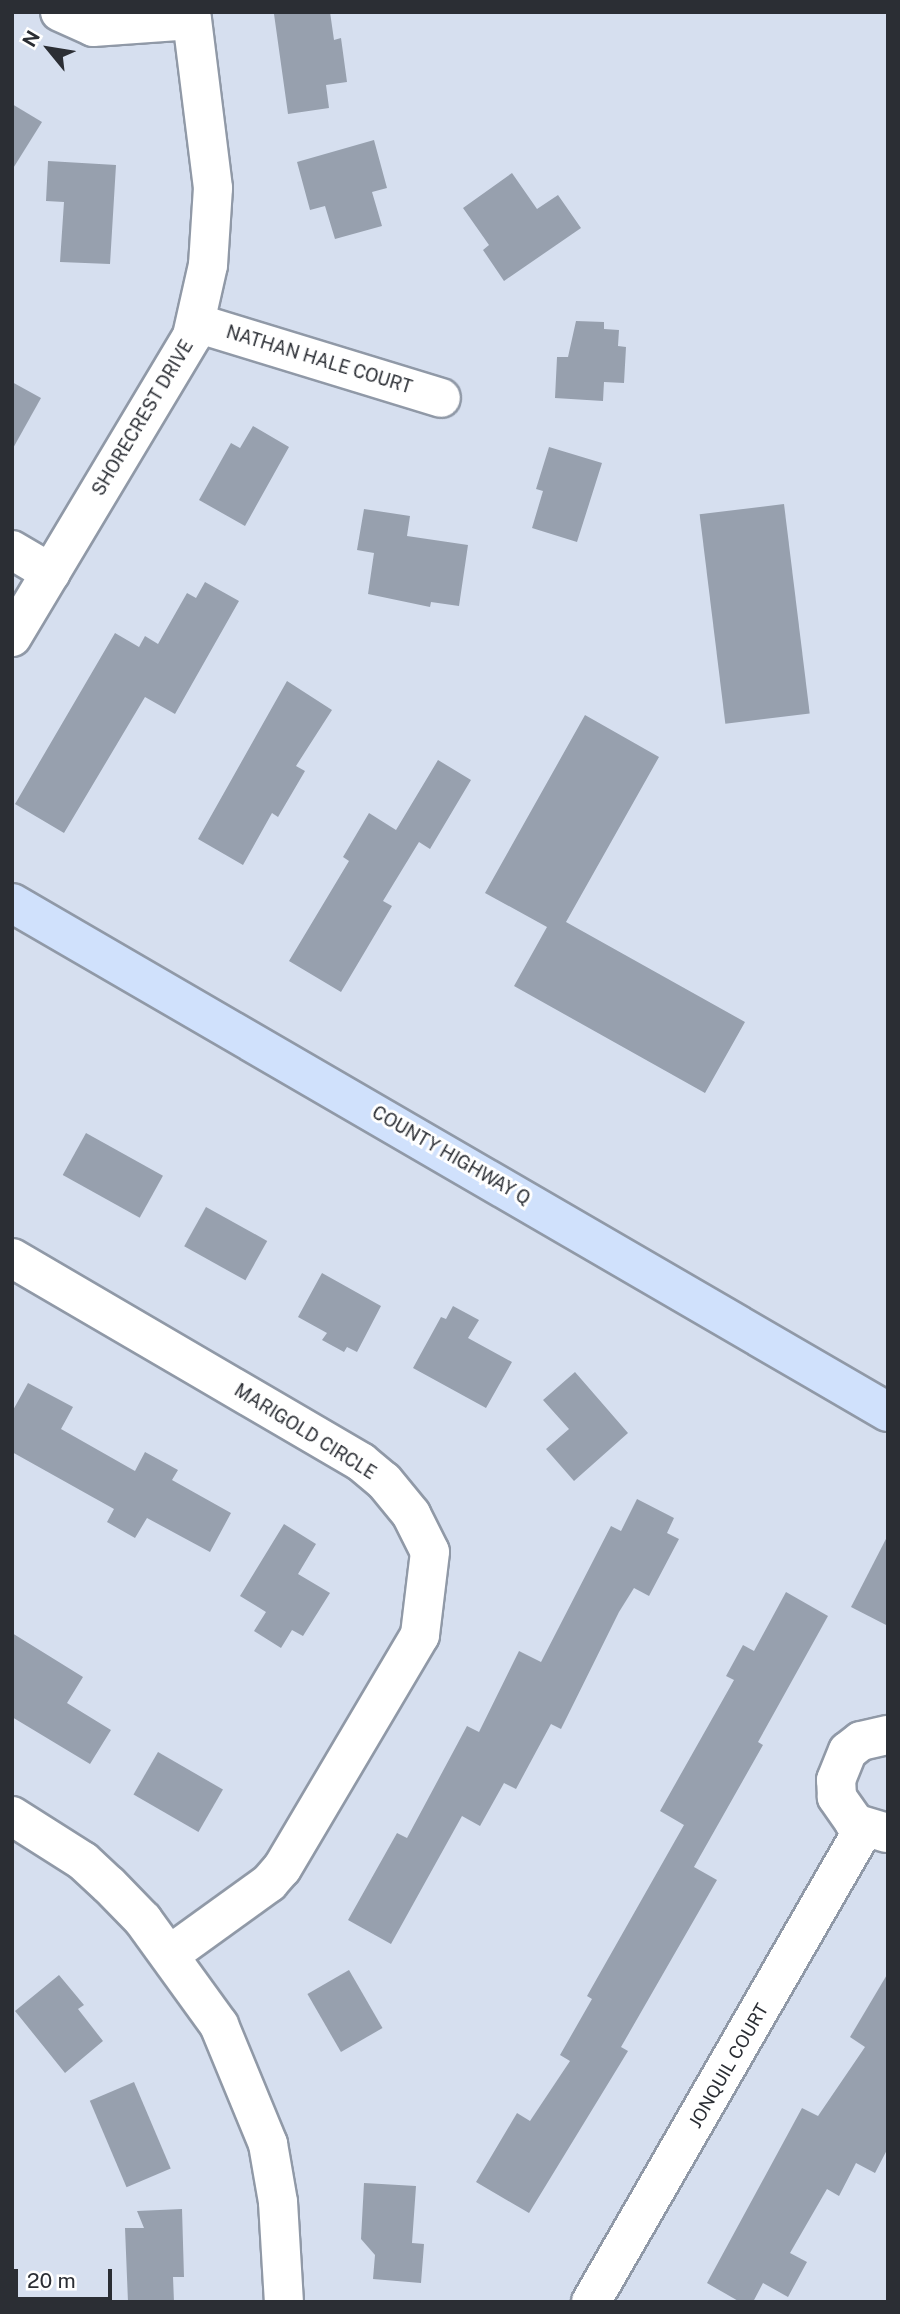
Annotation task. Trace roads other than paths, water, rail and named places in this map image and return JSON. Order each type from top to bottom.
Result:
[{"type":"main road","name":"COUNTY HIGHWAY Q","points":[[12,903],[888,1412]]},
{"type":"street","points":[[60,12],[93,27],[191,16]]},
{"type":"street","name":"SHORECREST DRIVE","points":[[12,637],[195,323],[208,265],[213,188],[191,16]]},
{"type":"street","name":"NATHAN HALE COURT","points":[[195,323],[441,398]]},
{"type":"street","points":[[12,550],[51,573]]},
{"type":"street","name":"MARIGOLD CIRCLE","points":[[12,1258],[361,1462],[384,1481],[411,1514],[430,1552],[420,1635],[282,1868],[270,1883],[169,1955]]},
{"type":"street","name":"JONQUIL COURT","points":[[591,2302],[876,1831],[841,1804],[838,1772],[848,1751],[861,1741],[888,1735]]},
{"type":"street","points":[[12,1816],[83,1861],[143,1920],[219,2025],[268,2144],[278,2202],[284,2302]]}]
